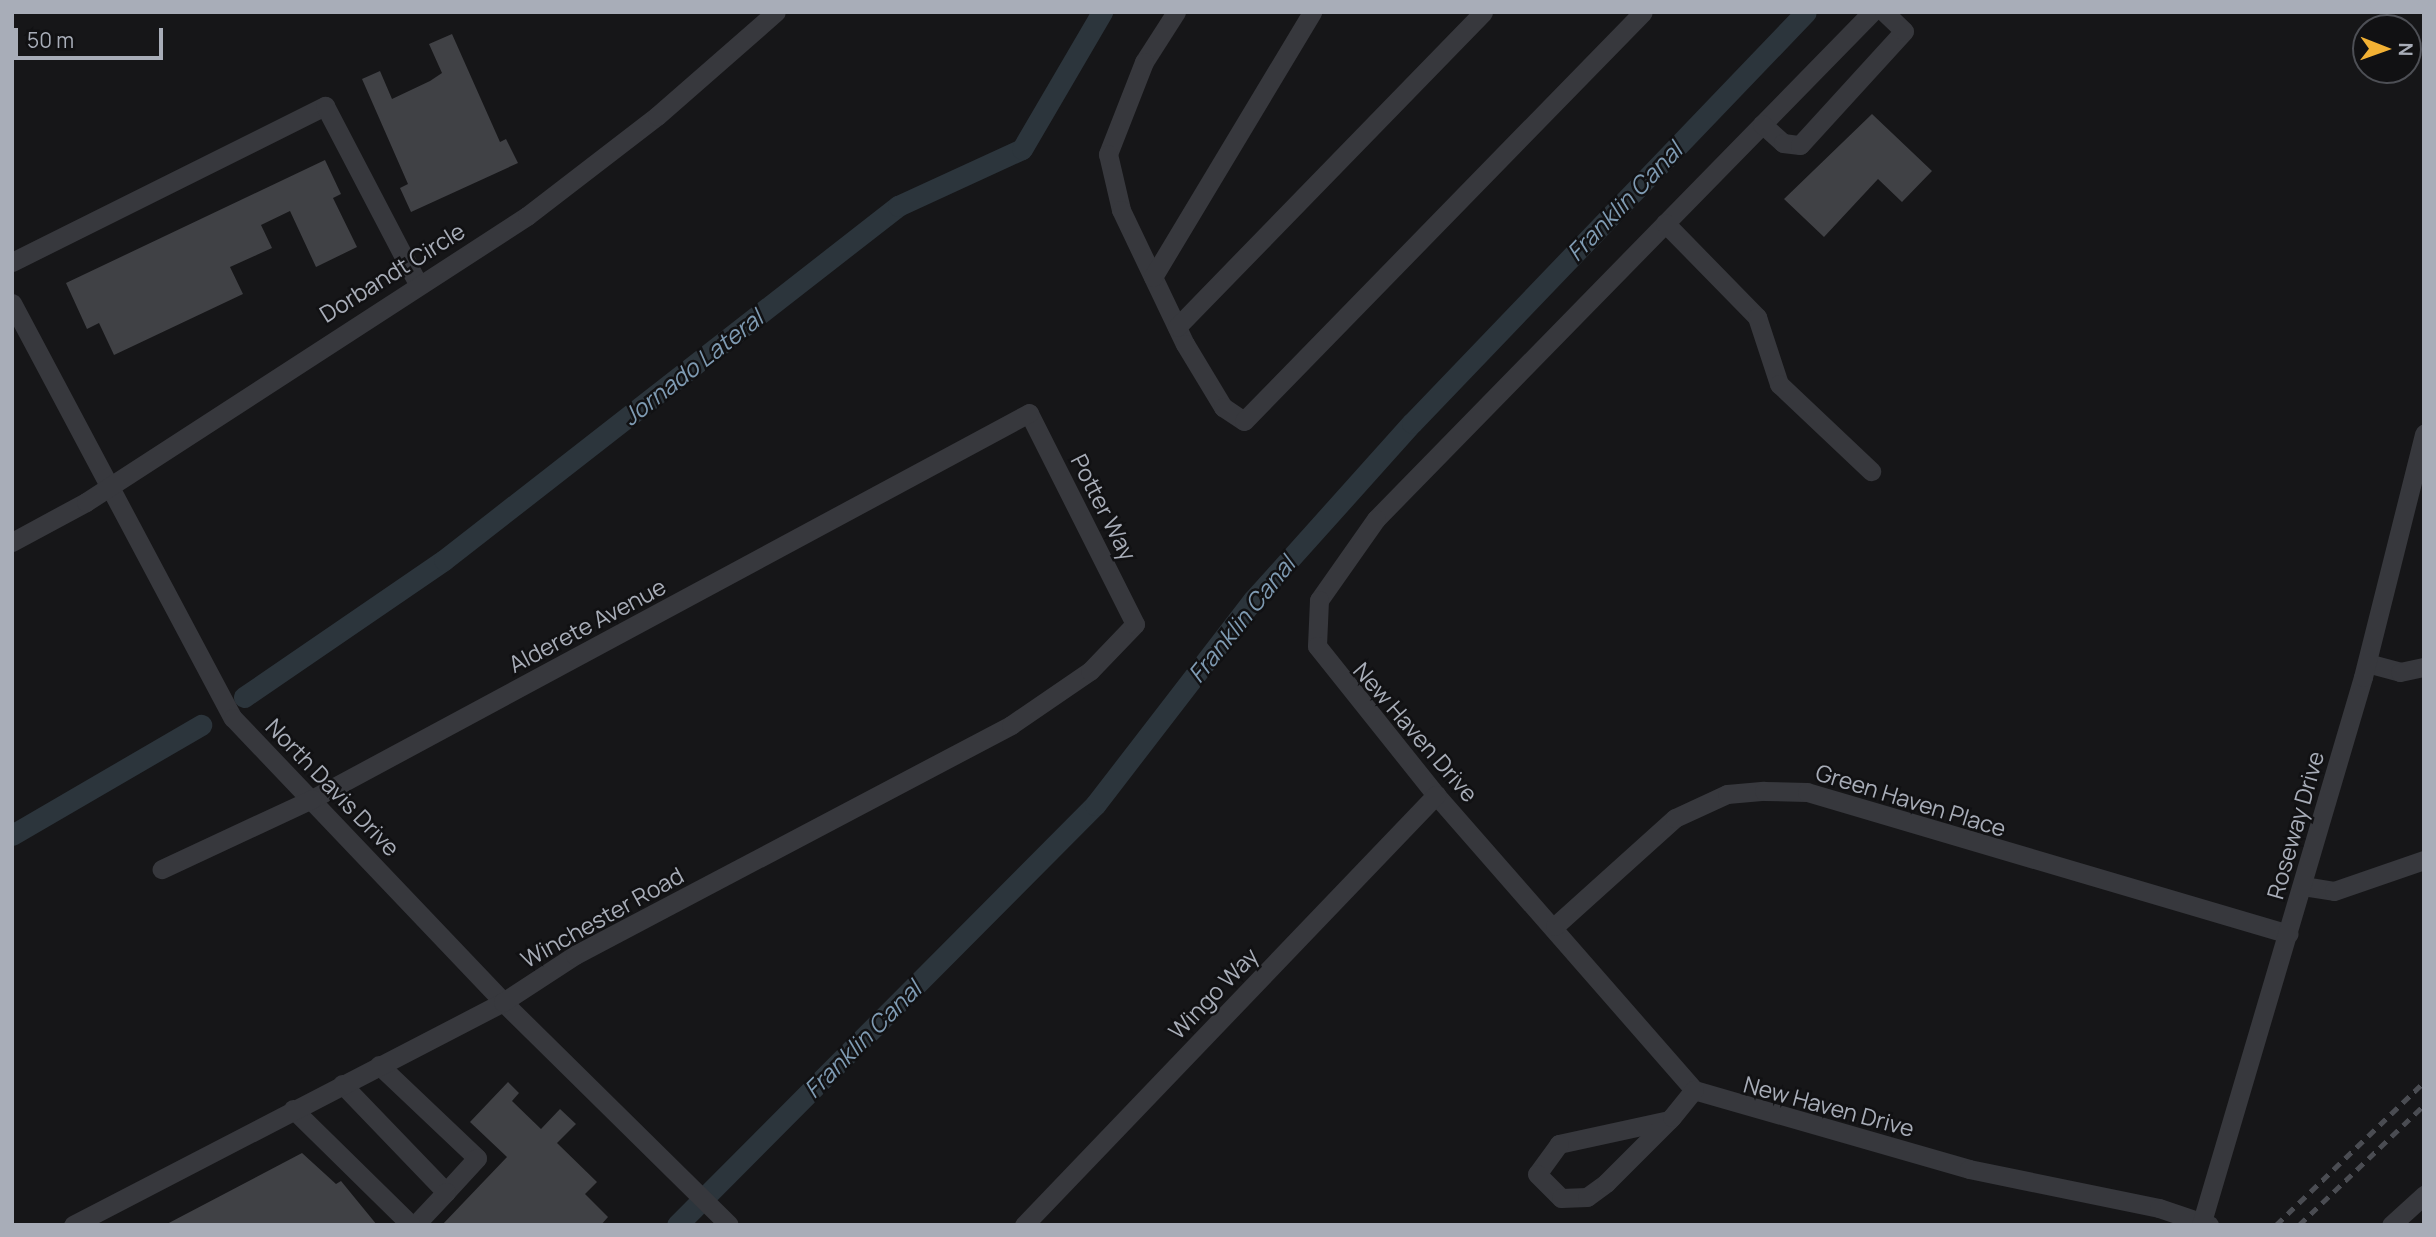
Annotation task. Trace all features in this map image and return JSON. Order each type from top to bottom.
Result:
[{"type":"street","name":"Dorbandt Circle","points":[[12,542],[86,502],[106,483],[563,191],[776,12]]},
{"type":"street","points":[[1176,12],[1144,62],[1108,154],[1121,210],[1177,327],[1223,407],[1244,421],[1643,12]]},
{"type":"street","points":[[1153,277],[1312,12]]},
{"type":"street","points":[[1177,327],[1483,12]]},
{"type":"street","name":"New Haven Drive","points":[[1872,12],[1376,519],[1320,600],[1314,629],[1328,667],[1436,795],[1555,926],[1694,1090],[1969,1169],[2204,1224]]},
{"type":"street","points":[[1762,124],[1783,143],[1800,145],[1904,31],[1884,12]]},
{"type":"street","points":[[12,262],[324,106],[418,284]]},
{"type":"street","points":[[1665,223],[1757,317],[1779,384],[1871,471]]},
{"type":"street","name":"North Davis Drive","points":[[12,303],[233,718],[503,1002],[726,1222]]},
{"type":"street","name":"Potter Way","points":[[1029,413],[1135,624]]},
{"type":"street","name":"Alderete Avenue","points":[[162,869],[312,799],[1029,413]]},
{"type":"street","name":"Roseway Drive","points":[[2204,1224],[2367,663],[2424,435]]},
{"type":"street","name":"Winchester Road","points":[[73,1225],[503,1002],[575,955],[1052,701],[1135,624]]},
{"type":"street","points":[[2367,663],[2400,672],[2424,667]]},
{"type":"street","name":"Green Haven Place","points":[[1555,926],[1675,818],[1727,794],[1763,790],[1807,792],[2289,934]]},
{"type":"street","name":"Wingo Way","points":[[1024,1225],[1436,795]]},
{"type":"street","points":[[2303,886],[2334,891],[2424,860]]},
{"type":"street","points":[[293,1109],[413,1225],[477,1158],[379,1065]]},
{"type":"street","points":[[342,1084],[446,1192]]},
{"type":"street","points":[[1669,1120],[1559,1144],[1537,1174],[1561,1198],[1587,1197],[1669,1120],[1694,1090]]},
{"type":"street","points":[[2391,1225],[2424,1195]]},
{"type":"building","points":[[452,34],[500,142],[506,139],[518,163],[411,212],[400,188],[408,184],[362,79],[380,71],[392,99],[430,81],[442,73],[429,44]]},
{"type":"building","points":[[1872,114],[1932,171],[1902,202],[1878,179],[1824,237],[1784,199]]},
{"type":"building","points":[[325,160],[341,194],[333,198],[357,247],[316,267],[290,211],[261,225],[272,248],[230,267],[243,294],[114,355],[99,323],[87,329],[66,283]]},
{"type":"building","points":[[508,1082],[519,1093],[512,1101],[541,1129],[560,1109],[576,1124],[557,1143],[597,1182],[585,1194],[608,1217],[601,1225],[442,1225],[507,1157],[470,1122]]},
{"type":"building","points":[[302,1153],[336,1184],[341,1181],[377,1225],[165,1225]]},
{"type":"waterway","name":"Jornado Lateral","points":[[244,697],[444,560],[898,206],[1022,149],[1102,12]]},
{"type":"waterway","name":"Franklin Canal","points":[[677,1225],[1095,805],[1253,600],[1412,423],[1806,12]]},
{"type":"waterway","name":"Jornado Lateral","points":[[12,835],[201,725]]},
{"type":"railway","points":[[2276,1225],[2424,1082]]},
{"type":"railway","points":[[2299,1225],[2424,1105]]}]
